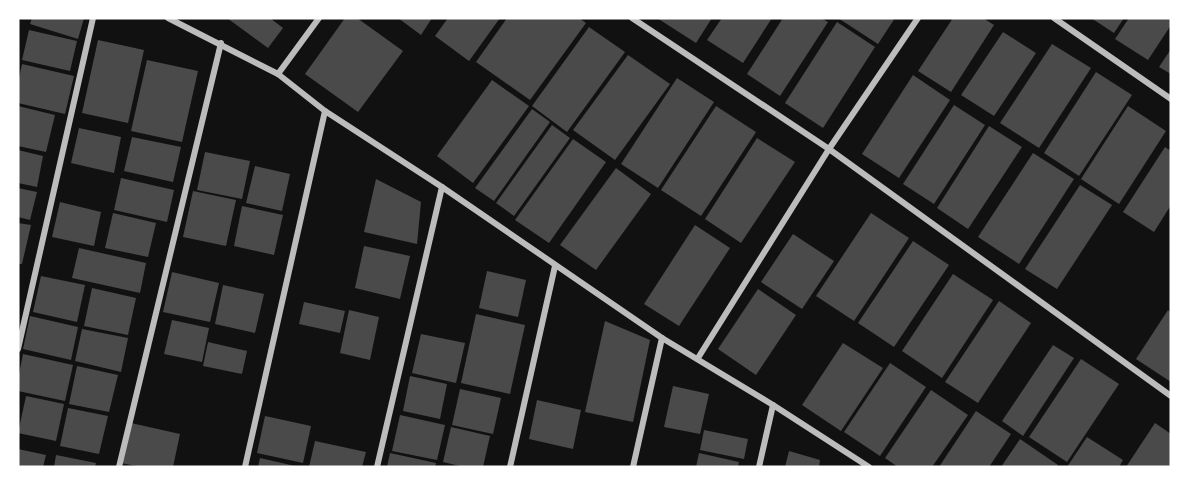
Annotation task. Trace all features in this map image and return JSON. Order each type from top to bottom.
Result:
[{"type":"street","points":[[18,349],[93,18]]},
{"type":"street","points":[[168,18],[278,74],[325,111],[442,187],[555,267],[662,338],[698,358],[869,467]]},
{"type":"street","points":[[278,74],[319,18]]},
{"type":"street","points":[[632,18],[829,149],[1171,396]]},
{"type":"street","points":[[698,358],[829,149],[918,18]]},
{"type":"street","points":[[1054,18],[1171,99]]},
{"type":"street","points":[[119,467],[221,43]]},
{"type":"street","points":[[245,467],[325,111]]},
{"type":"street","points":[[377,467],[442,187]]},
{"type":"street","points":[[510,467],[555,267]]},
{"type":"street","points":[[633,467],[662,338]]},
{"type":"street","points":[[759,467],[773,405]]},
{"type":"building","points":[[32,18],[84,18],[78,39],[30,24]]},
{"type":"building","points":[[227,18],[270,18],[283,28],[268,48]]},
{"type":"building","points":[[345,18],[357,18],[403,51],[358,112],[305,74]]},
{"type":"building","points":[[398,18],[432,18],[421,35]]},
{"type":"building","points":[[448,18],[500,18],[469,61],[435,36]]},
{"type":"building","points":[[507,18],[579,18],[586,23],[530,100],[476,62]]},
{"type":"building","points":[[657,18],[712,18],[696,43]]},
{"type":"building","points":[[722,18],[772,18],[743,63],[707,40]]},
{"type":"building","points":[[783,18],[821,18],[828,22],[780,96],[747,74]]},
{"type":"building","points":[[838,18],[895,18],[878,44]]},
{"type":"building","points":[[953,18],[983,18],[994,25],[951,92],[918,71]]},
{"type":"building","points":[[1091,18],[1124,18],[1114,33]]},
{"type":"building","points":[[1129,18],[1171,18],[1171,25],[1148,60],[1115,39]]},
{"type":"building","points":[[837,22],[875,47],[823,128],[785,103]]},
{"type":"building","points":[[589,27],[625,52],[567,132],[532,106]]},
{"type":"building","points":[[29,30],[77,41],[70,71],[22,60]]},
{"type":"building","points":[[1003,32],[1036,53],[994,116],[961,95]]},
{"type":"building","points":[[98,40],[144,50],[128,123],[82,113]]},
{"type":"building","points":[[1052,44],[1091,68],[1039,148],[1000,123]]},
{"type":"building","points":[[1171,49],[1171,74],[1159,67]]},
{"type":"building","points":[[628,55],[670,84],[615,160],[573,130]]},
{"type":"building","points":[[147,60],[198,71],[182,142],[131,131]]},
{"type":"building","points":[[22,64],[74,76],[65,114],[18,103],[18,83]]},
{"type":"building","points":[[1096,72],[1132,95],[1079,176],[1044,153]]},
{"type":"building","points":[[913,75],[950,100],[899,178],[862,154]]},
{"type":"building","points":[[677,78],[714,102],[658,188],[621,164]]},
{"type":"building","points":[[492,80],[529,106],[473,183],[437,156]]},
{"type":"building","points":[[954,105],[985,125],[934,204],[903,184]]},
{"type":"building","points":[[18,106],[55,115],[46,152],[18,146]]},
{"type":"building","points":[[716,106],[756,132],[701,216],[661,190]]},
{"type":"building","points":[[1128,106],[1166,131],[1119,204],[1081,179]]},
{"type":"building","points":[[532,109],[550,122],[494,201],[475,188]]},
{"type":"building","points":[[552,125],[570,138],[514,216],[496,203]]},
{"type":"building","points":[[989,126],[1022,147],[968,229],[937,208]]},
{"type":"building","points":[[79,128],[121,137],[114,173],[71,163]]},
{"type":"building","points":[[132,137],[181,147],[173,182],[124,171]]},
{"type":"building","points":[[757,138],[795,162],[741,243],[705,219]]},
{"type":"building","points":[[573,139],[606,162],[549,243],[515,220]]},
{"type":"building","points":[[1165,147],[1171,151],[1171,205],[1154,232],[1123,212]]},
{"type":"building","points":[[18,150],[43,156],[37,187],[18,183]]},
{"type":"building","points":[[205,152],[250,161],[242,199],[197,190]]},
{"type":"building","points":[[1033,153],[1074,179],[1019,264],[978,237]]},
{"type":"building","points":[[255,166],[290,174],[282,211],[246,203]]},
{"type":"building","points":[[616,168],[651,194],[596,270],[560,245]]},
{"type":"building","points":[[121,178],[174,190],[167,222],[114,210]]},
{"type":"building","points":[[376,179],[421,202],[417,244],[364,232]]},
{"type":"building","points":[[1080,185],[1112,205],[1057,289],[1025,269]]},
{"type":"building","points":[[18,188],[37,192],[30,220],[18,217]]},
{"type":"building","points":[[193,191],[236,200],[226,246],[183,237]]},
{"type":"building","points":[[60,202],[101,212],[94,246],[52,237]]},
{"type":"building","points":[[242,206],[283,215],[274,255],[234,246]]},
{"type":"building","points":[[113,213],[156,223],[148,257],[105,248]]},
{"type":"building","points":[[871,213],[909,238],[854,321],[816,296]]},
{"type":"building","points":[[18,223],[31,225],[22,264],[18,264]]},
{"type":"building","points":[[695,225],[730,248],[679,326],[644,304]]},
{"type":"building","points":[[793,234],[834,261],[802,309],[761,282]]},
{"type":"building","points":[[913,241],[949,265],[894,347],[858,323]]},
{"type":"building","points":[[364,246],[410,256],[400,299],[355,288]]},
{"type":"building","points":[[79,248],[146,263],[140,293],[72,278]]},
{"type":"building","points":[[487,271],[526,280],[518,317],[479,308]]},
{"type":"building","points":[[172,272],[219,283],[210,322],[163,312]]},
{"type":"building","points":[[953,274],[993,300],[942,378],[902,351]]},
{"type":"building","points":[[41,276],[85,285],[77,322],[33,312]]},
{"type":"building","points":[[223,285],[264,294],[255,333],[215,324]]},
{"type":"building","points":[[92,288],[136,298],[128,335],[84,326]]},
{"type":"building","points":[[758,289],[796,315],[756,375],[718,349]]},
{"type":"building","points":[[999,301],[1031,323],[978,403],[945,382]]},
{"type":"building","points":[[304,302],[345,311],[340,333],[299,324]]},
{"type":"building","points":[[349,310],[379,317],[370,360],[340,353]]},
{"type":"building","points":[[1168,310],[1171,313],[1171,382],[1136,359]]},
{"type":"building","points":[[476,314],[525,325],[510,394],[461,383]]},
{"type":"building","points":[[30,316],[78,327],[71,360],[23,349]]},
{"type":"building","points":[[172,320],[209,328],[202,362],[164,354]]},
{"type":"building","points":[[605,321],[650,340],[633,422],[585,412]]},
{"type":"building","points":[[82,329],[128,338],[121,372],[75,361]]},
{"type":"building","points":[[421,334],[465,343],[456,383],[412,373]]},
{"type":"building","points":[[208,342],[247,351],[242,374],[203,366]]},
{"type":"building","points":[[843,343],[883,368],[841,431],[802,405]]},
{"type":"building","points":[[1053,345],[1074,358],[1023,436],[1002,421]]},
{"type":"building","points":[[23,354],[73,365],[65,401],[18,391]]},
{"type":"building","points":[[1081,359],[1119,384],[1067,462],[1029,437]]},
{"type":"building","points":[[890,363],[926,387],[880,456],[844,432]]},
{"type":"building","points":[[77,366],[118,375],[109,412],[69,404]]},
{"type":"building","points":[[410,376],[447,384],[440,419],[403,411]]},
{"type":"building","points":[[673,386],[709,394],[700,434],[664,427]]},
{"type":"building","points":[[460,389],[501,398],[493,434],[452,425]]},
{"type":"building","points":[[931,390],[968,415],[932,467],[898,467],[885,458]]},
{"type":"building","points":[[26,396],[64,404],[56,441],[18,433]]},
{"type":"building","points":[[537,400],[581,410],[573,449],[529,439]]},
{"type":"building","points":[[68,408],[108,416],[99,454],[60,446]]},
{"type":"building","points":[[976,411],[1011,434],[989,467],[939,467]]},
{"type":"building","points":[[400,415],[445,425],[437,460],[392,451]]},
{"type":"building","points":[[265,416],[311,426],[303,463],[257,453]]},
{"type":"building","points":[[131,423],[180,434],[173,467],[141,467],[121,463]]},
{"type":"building","points":[[1155,423],[1171,434],[1171,467],[1126,467]]},
{"type":"building","points":[[451,427],[490,436],[483,467],[464,467],[443,462]]},
{"type":"building","points":[[704,430],[748,439],[744,459],[700,450]]},
{"type":"building","points":[[1087,437],[1123,460],[1119,467],[1067,467]]},
{"type":"building","points":[[1020,439],[1058,465],[1057,467],[1001,467]]},
{"type":"building","points":[[315,441],[366,452],[362,467],[309,467]]},
{"type":"building","points":[[18,449],[46,455],[43,467],[18,467]]},
{"type":"building","points":[[789,451],[820,460],[819,467],[785,467]]},
{"type":"building","points":[[390,453],[436,463],[435,467],[387,467]]},
{"type":"building","points":[[699,453],[739,462],[738,467],[696,467]]},
{"type":"building","points":[[56,455],[96,463],[95,467],[54,467]]},
{"type":"building","points":[[260,458],[295,466],[295,467],[258,467]]}]
